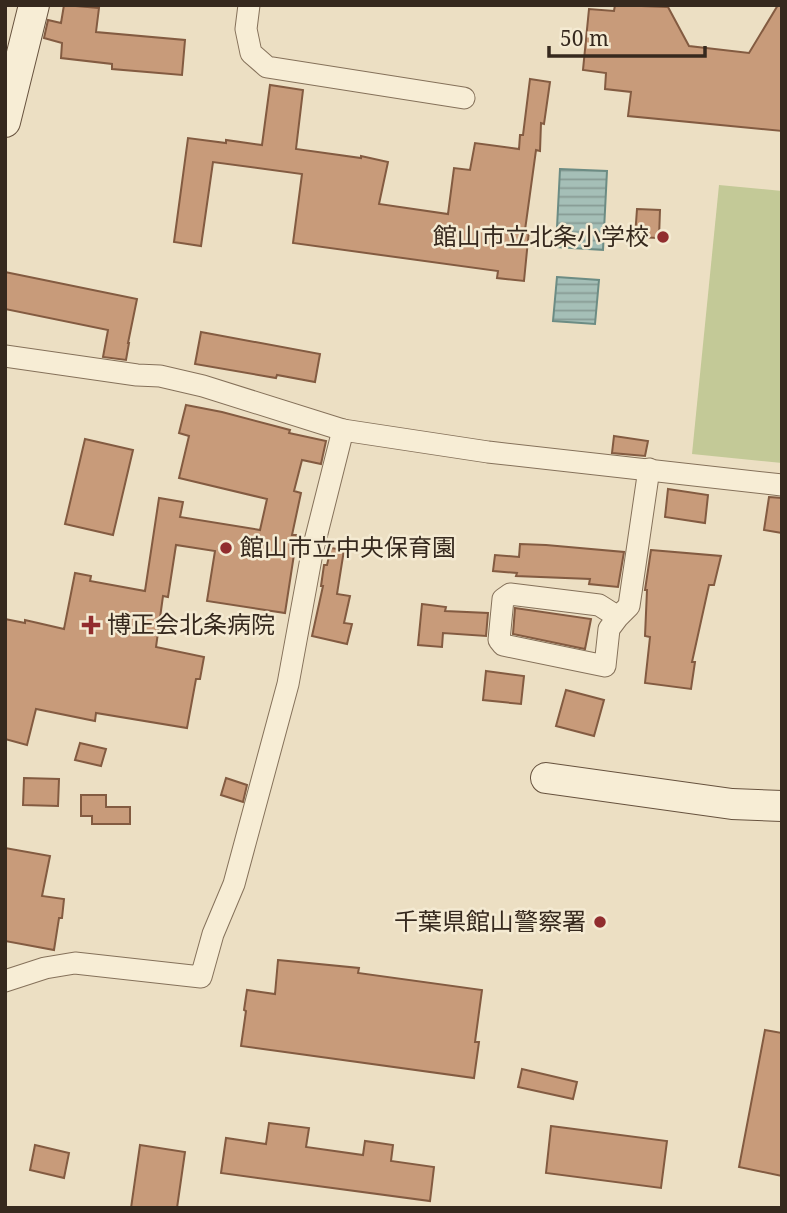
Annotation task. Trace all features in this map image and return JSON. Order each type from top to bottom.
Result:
[{"type":"street","points":[[5,122],[34,5]]},
{"type":"street","points":[[249,5],[246,29],[251,54],[267,67],[464,97]]},
{"type":"street","points":[[5,356],[160,376],[204,386],[342,430],[488,452],[782,485]]},
{"type":"street","points":[[5,981],[45,968],[75,963],[201,977],[213,934],[234,884],[288,684],[312,553],[342,430]]},
{"type":"street","points":[[618,617],[599,605],[510,594],[503,599],[499,640],[503,645],[605,666],[610,629],[629,606],[649,470]]},
{"type":"street","points":[[545,778],[732,804],[782,806]]},
{"type":"green space","points":[[719,185],[782,191],[782,463],[692,454]]},
{"type":"water","points":[[560,169],[607,171],[603,250],[556,247]]},
{"type":"water","points":[[557,277],[599,280],[595,324],[553,321]]},
{"type":"building","points":[[64,5],[99,8],[96,32],[185,40],[182,75],[112,69],[112,64],[61,58],[62,43],[44,38],[48,20],[61,23]]},
{"type":"building","points":[[615,5],[668,7],[689,46],[749,53],[778,5],[782,5],[782,131],[628,116],[631,92],[605,89],[606,73],[583,70],[589,9],[614,11]]},
{"type":"building","points":[[530,79],[550,82],[544,124],[541,123],[540,151],[536,150],[525,230],[529,230],[524,281],[497,278],[498,271],[293,243],[302,174],[213,162],[201,246],[174,242],[188,138],[262,145],[270,85],[303,90],[296,149],[361,156],[388,162],[379,204],[448,214],[454,168],[470,170],[475,143],[519,149]]},
{"type":"building","points":[[637,209],[660,210],[659,238],[635,237]]},
{"type":"building","points":[[5,272],[137,299],[126,360],[103,357],[108,330],[5,309]]},
{"type":"building","points":[[201,332],[320,354],[315,382],[195,364]]},
{"type":"building","points":[[186,405],[222,412],[290,430],[289,433],[326,441],[321,464],[302,460],[294,491],[301,493],[292,535],[297,535],[285,613],[207,601],[215,551],[176,545],[168,597],[163,596],[156,647],[204,657],[200,679],[196,679],[187,728],[96,713],[95,721],[36,709],[27,745],[5,739],[5,619],[25,623],[25,620],[64,629],[75,573],[91,576],[90,581],[145,591],[159,498],[183,502],[180,517],[260,530],[267,499],[179,478],[189,436],[179,433]]},
{"type":"building","points":[[614,436],[648,441],[645,456],[612,453]]},
{"type":"building","points":[[85,439],[133,450],[113,535],[65,524]]},
{"type":"building","points":[[668,489],[708,495],[705,523],[665,517]]},
{"type":"building","points":[[769,497],[782,498],[782,533],[764,530]]},
{"type":"building","points":[[520,544],[624,552],[618,587],[589,584],[590,579],[516,576],[517,573],[493,571],[495,555],[519,557]]},
{"type":"building","points":[[331,548],[344,550],[337,594],[350,596],[344,623],[352,624],[347,644],[312,636],[323,586],[324,565],[327,565]]},
{"type":"building","points":[[651,550],[721,556],[714,585],[709,585],[692,662],[695,662],[691,689],[645,683],[650,637],[645,636],[645,590]]},
{"type":"building","points":[[422,604],[446,607],[445,611],[488,613],[486,636],[443,633],[442,647],[418,645]]},
{"type":"building","points":[[515,608],[591,619],[585,649],[513,634]]},
{"type":"building","points":[[486,671],[524,676],[521,704],[483,700]]},
{"type":"building","points":[[566,690],[604,700],[594,736],[556,726]]},
{"type":"building","points":[[80,743],[106,749],[101,766],[75,760]]},
{"type":"building","points":[[24,778],[59,779],[58,806],[23,805]]},
{"type":"building","points":[[226,778],[247,785],[243,802],[221,795]]},
{"type":"building","points":[[81,795],[106,795],[106,807],[130,807],[130,824],[92,824],[92,816],[81,816]]},
{"type":"building","points":[[5,848],[50,856],[42,896],[64,899],[54,950],[5,941]]},
{"type":"building","points":[[278,960],[359,968],[358,973],[482,990],[475,1042],[479,1042],[474,1078],[241,1046],[247,990],[275,994]]},
{"type":"building","points":[[765,1030],[782,1033],[782,1176],[739,1167]]},
{"type":"building","points":[[522,1069],[577,1082],[573,1099],[518,1087]]},
{"type":"building","points":[[269,1123],[309,1128],[306,1147],[363,1155],[365,1141],[393,1145],[391,1161],[434,1167],[430,1201],[221,1173],[226,1138],[266,1144]]},
{"type":"building","points":[[551,1126],[667,1141],[661,1188],[546,1173]]},
{"type":"building","points":[[35,1145],[69,1153],[64,1178],[30,1170]]},
{"type":"building","points":[[140,1145],[185,1152],[177,1208],[131,1208]]},
{"type":"place","name":"館山市立北条小学校","points":[[663,237]]},
{"type":"place","name":"館山市立中央保育園","points":[[226,548]]},
{"type":"place","name":"博正会北条病院","points":[[91,625]]},
{"type":"place","name":"千葉県館山警察署","points":[[600,922]]}]
